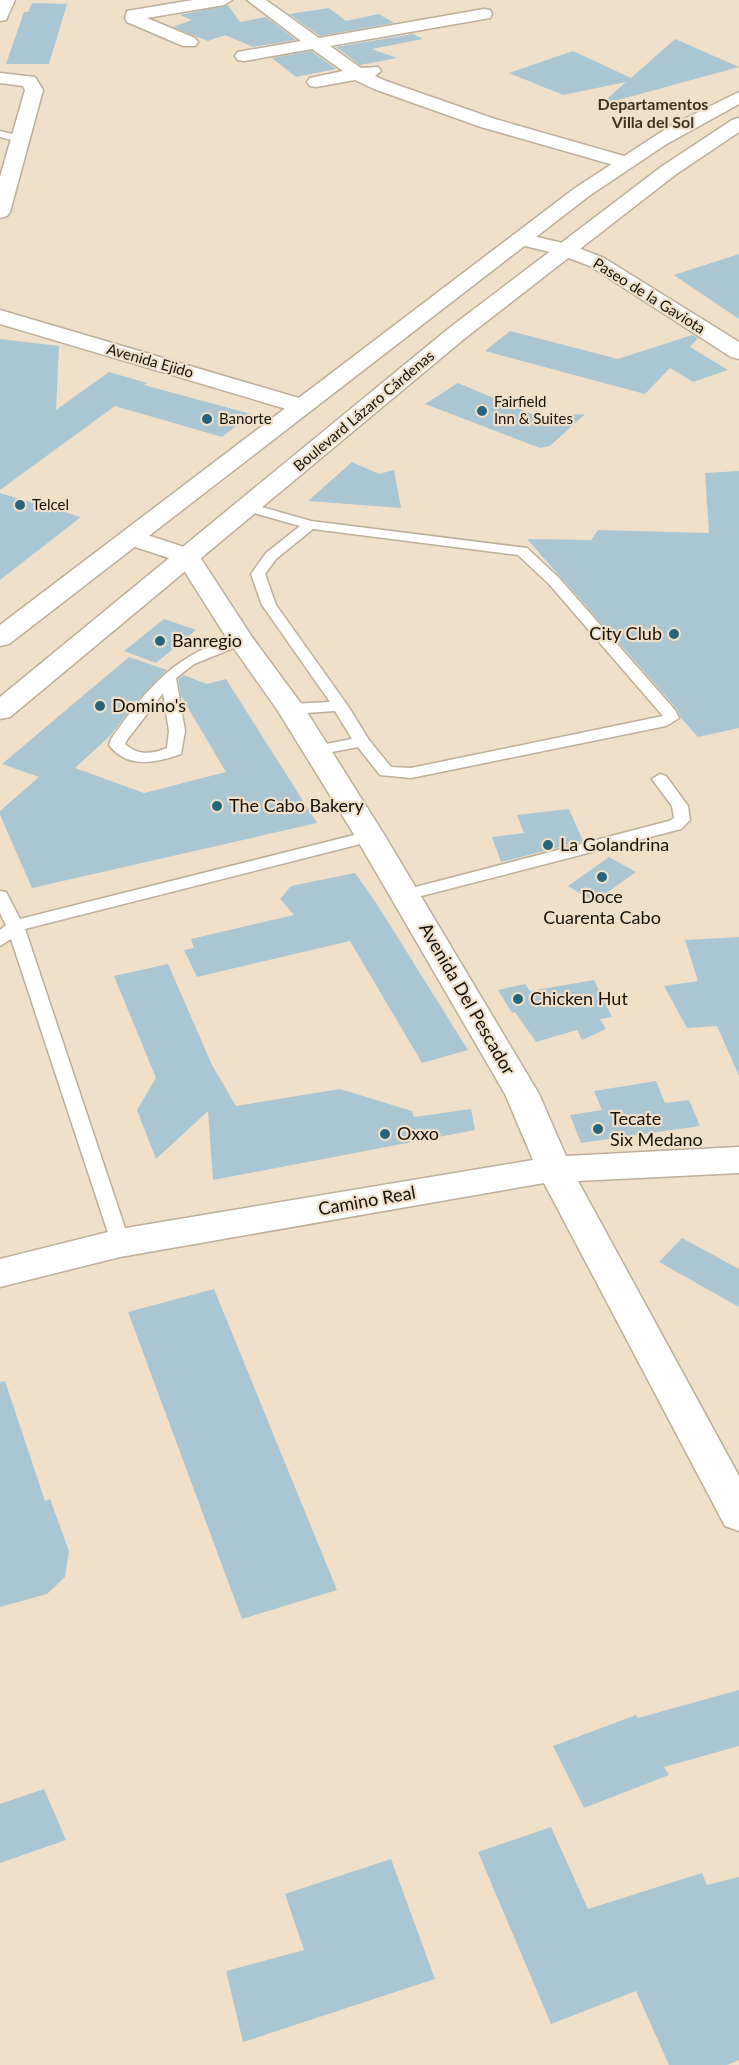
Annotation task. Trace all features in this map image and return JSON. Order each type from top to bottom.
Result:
[{"type":"street","points":[[0,16],[7,0]]},
{"type":"street","points":[[189,42],[133,18],[133,15],[224,0]]},
{"type":"street","points":[[255,0],[326,42]]},
{"type":"street","points":[[276,0],[380,85],[488,123],[629,159]]},
{"type":"street","points":[[244,56],[484,14]]},
{"type":"street","points":[[316,82],[366,72]]},
{"type":"street","points":[[0,78],[29,81],[33,84],[34,90],[0,212]]},
{"type":"street","points":[[0,637],[520,239],[629,159],[678,129],[739,97]]},
{"type":"street","name":"Boulevard Lázaro Cárdenas","points":[[0,711],[456,334],[668,171],[739,124]]},
{"type":"street","points":[[668,171],[739,133]]},
{"type":"street","name":"Paseo de la Gaviota","points":[[520,239],[564,249],[597,262],[739,352]]},
{"type":"street","name":"Avenida Ejido","points":[[0,317],[301,406]]},
{"type":"street","points":[[132,538],[187,556]]},
{"type":"street","name":"Avenida Del Pescador","points":[[187,556],[241,640],[291,709],[406,895],[522,1094],[554,1169],[739,1514]]},
{"type":"street","name":"Camino Real","points":[[0,1274],[120,1243],[554,1169],[739,1160]]},
{"type":"lane","points":[[0,134],[20,139]]},
{"type":"lane","points":[[248,507],[310,525],[522,551],[555,581],[670,713],[671,718],[643,726],[396,774],[386,772],[362,742],[340,706],[269,605],[258,574],[271,556],[310,525]]},
{"type":"lane","points":[[168,677],[177,731],[175,751],[145,759],[124,752],[117,744],[119,739],[168,677],[189,661],[241,640]]},
{"type":"lane","points":[[291,709],[340,706]]},
{"type":"lane","points":[[316,750],[362,742]]},
{"type":"lane","points":[[406,895],[675,825],[682,820],[683,814],[680,806],[660,779]]},
{"type":"lane","points":[[0,940],[15,926],[370,836]]},
{"type":"lane","points":[[0,896],[15,926],[120,1243]]},
{"type":"building","points":[[32,3],[67,4],[49,64],[6,64],[24,12],[28,12]]},
{"type":"building","points":[[228,5],[240,22],[266,17],[296,40],[253,47],[225,35],[208,41],[173,27],[192,20],[180,15]]},
{"type":"building","points":[[329,8],[346,21],[379,14],[394,23],[320,36],[289,14]]},
{"type":"building","points":[[413,34],[423,39],[372,49],[397,58],[360,65],[336,47]]},
{"type":"building","points":[[675,39],[739,67],[600,105],[626,82],[563,95],[509,73],[573,51],[631,78]]},
{"type":"building","points":[[311,51],[336,69],[296,77],[272,58]]},
{"type":"building","points":[[739,254],[739,319],[674,275]]},
{"type":"building","points":[[510,331],[618,359],[692,335],[698,338],[690,347],[728,370],[693,382],[670,368],[645,394],[485,351]]},
{"type":"building","points":[[0,339],[59,346],[56,410],[109,372],[147,383],[144,385],[251,414],[222,437],[115,406],[0,490]]},
{"type":"building","points":[[458,383],[539,417],[585,414],[550,446],[540,448],[425,404]]},
{"type":"building","points":[[352,462],[379,474],[394,470],[401,508],[308,501]]},
{"type":"building","name":"City Club","points":[[739,471],[739,728],[698,737],[681,718],[677,709],[527,539],[591,540],[598,530],[709,533],[705,473]]},
{"type":"building","points":[[0,493],[81,517],[0,580]]},
{"type":"building","name":"Banregio","points":[[164,619],[196,630],[156,663],[124,651]]},
{"type":"building","points":[[129,657],[167,670],[136,702],[111,735],[75,768],[144,793],[226,772],[181,696],[178,679],[183,675],[207,684],[226,679],[317,823],[32,888],[0,811],[39,777],[2,764]]},
{"type":"building","points":[[569,809],[583,841],[501,862],[492,837],[524,833],[517,815]]},
{"type":"building","points":[[609,857],[636,872],[594,902],[568,886]]},
{"type":"building","points":[[355,873],[468,1050],[422,1063],[350,941],[197,977],[184,950],[194,948],[191,939],[294,915],[280,899],[291,886]]},
{"type":"building","points":[[739,937],[739,1076],[717,1026],[687,1028],[664,986],[698,981],[685,940]]},
{"type":"building","points":[[168,964],[212,1065],[236,1106],[340,1089],[412,1111],[414,1117],[471,1109],[475,1130],[213,1180],[208,1111],[156,1159],[137,1110],[156,1078],[114,976]]},
{"type":"building","points":[[594,980],[612,1017],[600,1019],[606,1029],[582,1040],[577,1030],[536,1042],[515,1012],[512,1013],[498,990],[525,984],[530,991]]},
{"type":"building","points":[[656,1081],[665,1103],[689,1100],[700,1126],[581,1143],[570,1115],[602,1110],[594,1091]]},
{"type":"building","points":[[682,1238],[739,1269],[739,1307],[659,1262]]},
{"type":"building","points":[[214,1289],[337,1590],[242,1619],[128,1312]]},
{"type":"building","points":[[5,1381],[45,1501],[50,1499],[69,1551],[65,1577],[47,1594],[0,1607],[0,1382]]},
{"type":"building","points":[[739,1690],[739,1746],[664,1767],[669,1775],[584,1808],[553,1746],[636,1715],[638,1718]]},
{"type":"building","points":[[44,1789],[66,1840],[0,1863],[0,1804]]},
{"type":"building","points":[[551,1827],[588,1909],[702,1873],[707,1885],[739,1877],[739,2060],[727,2065],[669,2065],[636,1991],[551,2024],[478,1852]]},
{"type":"building","points":[[391,1859],[435,1979],[243,2042],[226,1971],[304,1950],[285,1894]]},
{"type":"place","name":"Fairfield Inn & Suites","points":[[482,411]]},
{"type":"place","name":"Banorte","points":[[207,419]]},
{"type":"place","name":"Telcel","points":[[20,505]]},
{"type":"place","name":"City Club","points":[[674,634]]},
{"type":"place","name":"Banregio","points":[[160,641]]},
{"type":"place","name":"Domino's","points":[[100,706]]},
{"type":"place","name":"The Cabo Bakery","points":[[217,806]]},
{"type":"place","name":"La Golandrina","points":[[548,845]]},
{"type":"place","name":"Doce Cuarenta Cabo","points":[[602,877]]},
{"type":"place","name":"Chicken Hut","points":[[518,999]]},
{"type":"place","name":"Tecate Six Medano","points":[[598,1129]]},
{"type":"place","name":"Oxxo","points":[[385,1134]]},
{"type":"district","name":"Departamentos Villa del Sol","points":[[653,113]]}]
